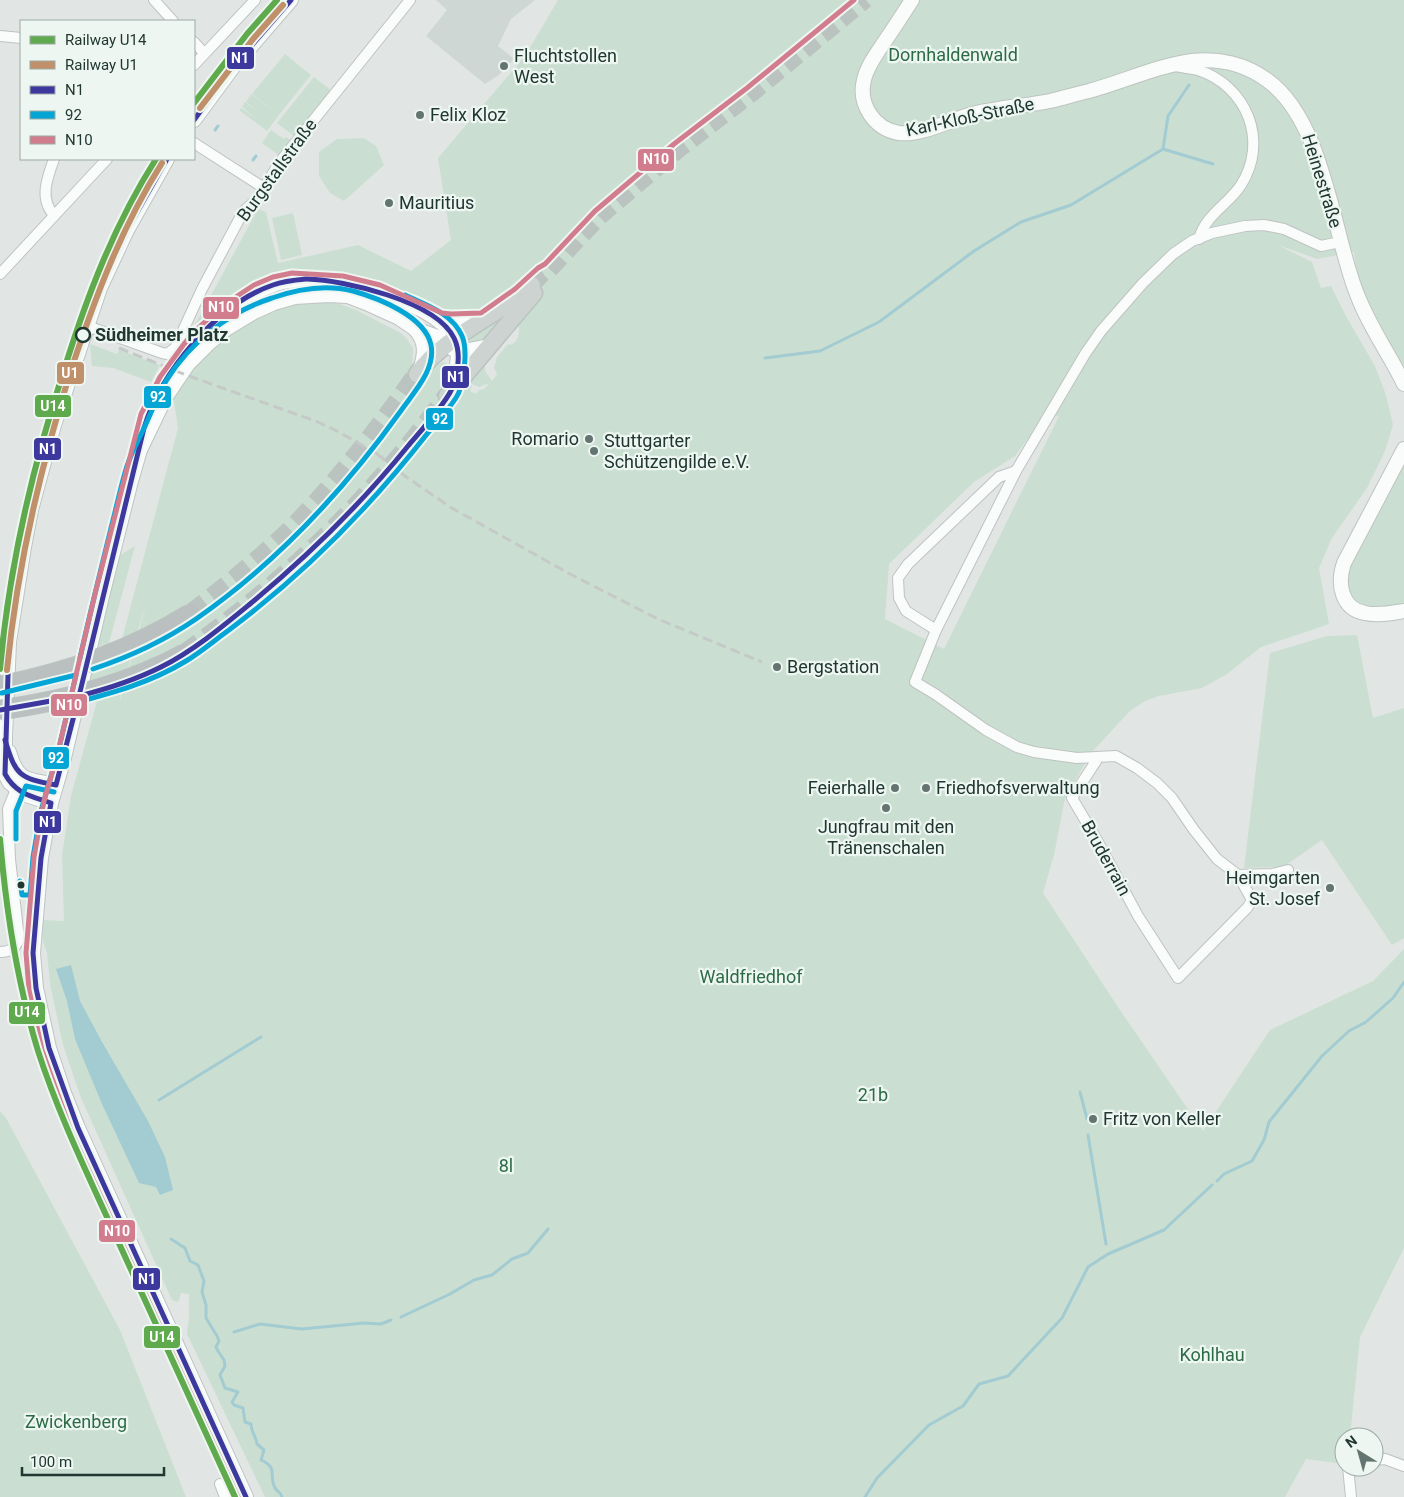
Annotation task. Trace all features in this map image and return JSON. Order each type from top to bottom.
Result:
[{"type":"highway","points":[[0,686],[94,661],[150,638],[190,614]]},
{"type":"highway","points":[[0,710],[59,699],[108,687],[155,670],[184,654]]},
{"type":"main road","points":[[195,119],[233,67],[291,0]]},
{"type":"main road","name":"Karl-Kloß-Straße","points":[[912,0],[867,71],[862,89],[866,106],[871,116],[882,126],[899,133],[913,133],[973,114],[1051,101],[1170,66]]},
{"type":"main road","name":"Heinestraße","points":[[1170,66],[1201,61],[1231,64],[1259,74],[1283,92],[1295,108],[1309,134],[1321,169],[1340,242],[1360,304],[1404,384]]},
{"type":"main road","points":[[56,784],[19,783],[5,774],[9,642],[29,519],[54,425],[87,326],[115,254],[166,160]]},
{"type":"main road","points":[[246,1497],[94,1162],[64,1093],[49,1048],[36,988],[33,953],[36,931],[37,891],[50,803],[64,758],[111,557],[140,450],[142,434],[158,394],[190,348],[230,310],[258,292],[276,284],[293,280],[351,285],[397,299],[440,320],[450,322],[484,320]]},
{"type":"main road","points":[[418,372],[432,357],[453,345],[484,320],[535,287],[449,393]]},
{"type":"main road","points":[[140,450],[165,398],[188,364],[203,349],[226,329],[264,307],[295,297],[338,294],[356,298],[399,318],[415,330],[422,339],[424,358],[418,372]]},
{"type":"main road","points":[[440,320],[453,345],[457,365],[449,393]]},
{"type":"main road","points":[[415,330],[435,336],[453,345],[472,350],[489,346]]},
{"type":"main road","points":[[1404,449],[1344,563],[1340,583],[1347,602],[1359,612],[1373,614],[1404,612]]},
{"type":"main road","points":[[19,783],[23,794],[50,803]]},
{"type":"main road","points":[[36,931],[46,1007],[56,1046],[75,1102],[143,1259],[253,1497]]},
{"type":"street","points":[[154,0],[172,20]]},
{"type":"street","points":[[195,64],[255,0]]},
{"type":"street","name":"Burgstallstraße","points":[[87,326],[166,354],[175,348],[202,289],[243,212],[257,199],[280,162],[410,0]]},
{"type":"street","points":[[0,36],[20,38]]},
{"type":"street","points":[[195,43],[204,53]]},
{"type":"street","points":[[1170,66],[1198,70],[1211,76],[1228,88],[1244,108],[1252,135],[1253,158],[1246,176],[1237,191],[1210,218],[1199,238]]},
{"type":"street","points":[[195,144],[264,188]]},
{"type":"street","points":[[54,160],[48,176],[45,196],[47,207],[54,215]]},
{"type":"street","points":[[0,274],[106,160]]},
{"type":"street","points":[[1098,758],[1052,755],[1018,746],[986,730],[915,682],[936,630],[1016,471],[1066,385],[1101,331],[1121,307],[1173,254],[1199,238],[1212,233],[1245,226],[1264,225],[1284,229],[1321,246],[1340,242]]},
{"type":"street","points":[[936,630],[906,612],[899,598],[898,578],[908,564],[999,477],[1016,471]]},
{"type":"street","name":"Bruderrain","points":[[1116,756],[1137,768],[1157,783],[1172,798],[1216,859],[1238,875],[1251,898],[1251,902],[1178,978],[1138,916],[1072,798],[1098,758],[1116,756]]},
{"type":"street","points":[[0,952],[13,949],[17,946],[19,939],[8,839],[8,809],[19,783]]},
{"type":"street","points":[[1238,875],[1272,874],[1288,870]]},
{"type":"street","points":[[1384,1460],[1404,1466]]},
{"type":"street","points":[[1349,1477],[1351,1497]]},
{"type":"street","points":[[220,1484],[225,1497]]},
{"type":"shaded area","points":[[436,0],[535,0],[511,19],[498,46],[513,58],[512,61],[499,75],[485,84],[426,36],[447,10]]},
{"type":"green space","points":[[558,0],[1404,0],[1404,384],[1360,308],[1354,252],[1317,259],[1278,245],[1312,262],[1321,288],[1331,286],[1375,366],[1386,395],[1393,425],[1385,451],[1367,488],[1332,538],[1319,568],[1329,624],[1261,647],[1227,674],[1202,688],[1159,696],[1145,701],[1130,711],[1091,753],[1065,798],[1054,855],[1043,893],[1203,1131],[1270,1030],[1373,981],[1404,949],[1404,1248],[1360,1337],[1351,1427],[1334,1427],[1334,1463],[1306,1459],[1285,1497],[265,1497],[187,1334],[189,1294],[181,1293],[177,1302],[172,1300],[81,1098],[63,1045],[50,984],[47,953],[43,942],[42,920],[64,921],[62,855],[71,796],[97,701],[121,693],[120,701],[146,605],[137,633],[122,639],[178,428],[173,395],[182,378],[221,340],[254,316],[310,302],[337,303],[356,310],[401,333],[413,348],[412,370],[426,376],[442,362],[446,363],[440,392],[448,398],[456,398],[471,385],[470,391],[476,394],[490,383],[479,387],[465,381],[521,316],[525,318],[536,304],[541,291],[529,281],[510,291],[503,301],[474,314],[447,316],[429,311],[369,286],[315,275],[294,274],[275,277],[259,283],[228,305],[194,336],[192,330],[258,209],[266,212],[278,263],[358,245],[411,271],[451,240],[438,158],[525,56]],"holes":[[[519,326],[519,335],[516,341],[511,345],[508,344],[497,357],[494,368],[497,374],[492,381],[485,371],[485,363],[510,333]],[[1059,416],[944,649],[885,619],[889,564],[974,482],[1015,456],[1044,417]],[[186,606],[189,622],[177,635],[145,651],[150,627]],[[175,647],[182,648],[184,658],[179,664],[168,674],[156,681],[135,689],[142,663]]]},
{"type":"green space","points":[[285,54],[311,75],[279,115],[252,94]]},
{"type":"green space","points":[[314,77],[332,91],[295,137],[277,123]]},
{"type":"green space","points":[[251,94],[279,115],[267,131],[239,110],[241,108],[258,120],[242,107],[245,102],[258,112],[246,102]]},
{"type":"green space","points":[[271,130],[284,139],[286,137],[292,141],[280,156],[262,143]]},
{"type":"green space","points":[[364,138],[376,146],[384,165],[344,201],[330,193],[319,176],[319,152],[337,139]]},
{"type":"green space","points":[[293,213],[302,255],[281,260],[272,218]]},
{"type":"green space","points":[[500,317],[503,319],[486,336],[476,342],[464,345],[464,340]]},
{"type":"green space","points":[[90,344],[117,354],[119,350],[160,365],[151,382],[113,368],[92,366]]},
{"type":"green space","points":[[1404,449],[1404,611],[1351,607],[1344,563]]},
{"type":"green space","points":[[135,546],[109,643],[95,648],[116,558]]},
{"type":"green space","points":[[1357,635],[1373,718],[1404,708],[1404,938],[1392,945],[1322,840],[1283,867],[1244,868],[1270,653],[1327,636]]},
{"type":"green space","points":[[131,656],[128,670],[88,682],[90,672]]},
{"type":"green space","name":"Zwickenberg","points":[[0,1111],[6,1118],[120,1330],[186,1497],[0,1497]]},
{"type":"water","points":[[71,965],[80,1001],[148,1121],[165,1157],[173,1190],[160,1195],[156,1187],[139,1183],[102,1104],[75,1039],[67,1001],[56,969]]},
{"type":"waterway","points":[[1163,149],[1168,116],[1189,85]]},
{"type":"waterway","points":[[215,130],[218,126]]},
{"type":"waterway","points":[[765,358],[820,351],[879,322],[974,251],[1021,222],[1071,205],[1163,149],[1213,164]]},
{"type":"waterway","points":[[253,160],[256,156]]},
{"type":"waterway","points":[[1217,1181],[1224,1174],[1252,1161],[1264,1140],[1269,1122],[1322,1056],[1349,1031],[1366,1022],[1393,998],[1404,982]]},
{"type":"waterway","points":[[159,1100],[261,1037]]},
{"type":"waterway","points":[[1080,1092],[1087,1119]]},
{"type":"waterway","points":[[1088,1135],[1106,1244]]},
{"type":"waterway","points":[[865,1497],[877,1478],[929,1425],[963,1406],[979,1384],[1008,1376],[1062,1318],[1088,1267],[1108,1254],[1164,1230],[1212,1185]]},
{"type":"waterway","points":[[401,1317],[450,1294],[474,1280],[492,1275],[512,1259],[528,1253],[548,1229]]},
{"type":"waterway","points":[[171,1239],[185,1248],[190,1261],[198,1265],[204,1281],[202,1292],[206,1305],[206,1318],[217,1336],[219,1341],[216,1347],[224,1360],[225,1366],[220,1375],[225,1388],[238,1392],[232,1402],[234,1405],[243,1408],[245,1422],[251,1424],[257,1444],[264,1450],[261,1460],[270,1466],[273,1483],[282,1497]]},
{"type":"waterway","points":[[234,1332],[260,1324],[302,1329],[364,1323],[381,1324],[391,1320]]},
{"type":"tunnel","points":[[532,285],[550,270],[600,217],[679,150],[752,94],[866,0]]},
{"type":"tunnel","points":[[190,614],[255,562],[292,528],[358,453],[417,374]]},
{"type":"tunnel","points":[[184,654],[255,600],[322,540],[387,471],[447,396]]},
{"type":"railway","points":[[119,348],[186,375],[318,422],[383,457]]},
{"type":"railway","points":[[377,454],[450,507],[570,574],[658,619],[762,662]]},
{"type":"rail line","name":"U14","points":[[195,102],[247,34],[277,0]]},
{"type":"rail line","name":"U1","points":[[200,108],[253,39],[283,5]]},
{"type":"rail line","name":"U14","points":[[0,669],[9,593],[23,518],[52,407],[82,315],[114,235],[155,160]]},
{"type":"rail line","name":"U1","points":[[7,670],[17,593],[31,518],[49,444],[71,370],[110,264],[134,213],[162,163]]},
{"type":"rail line","name":"U14","points":[[0,839],[9,920],[18,973],[46,1075],[85,1169],[235,1497]]},
{"type":"transit line","name":"N1","points":[[195,119],[233,67],[291,0]]},
{"type":"transit line","name":"N10","points":[[238,1497],[71,1131],[42,1050],[29,990],[26,953],[34,857],[44,801],[57,756],[95,594],[141,414],[160,377],[198,328],[225,304],[254,285],[273,277],[292,273],[343,276],[380,285],[442,313],[481,313],[515,289],[545,264],[595,211],[674,144],[747,88],[854,0]]},
{"type":"transit line","name":"N1","points":[[166,160],[127,230],[100,288],[54,425],[31,510],[9,642],[5,774],[9,781],[19,790],[51,803],[41,858],[33,953],[36,988],[49,1048],[78,1128],[246,1497]]},
{"type":"transit line","name":"N1","points":[[307,279],[343,283],[365,288],[409,303],[429,313],[444,325],[454,338],[458,349],[456,374],[450,392],[426,425],[353,509],[272,586],[218,630],[173,661],[121,684],[79,696],[144,428],[163,385],[194,343],[232,307],[252,294],[273,285],[307,279]]},
{"type":"transit line","name":"92","points":[[80,658],[129,461],[166,381],[199,341],[241,311],[282,295],[312,288],[343,289],[363,294],[399,310],[420,325],[427,335],[432,354],[427,372],[422,381],[356,470],[307,524],[225,598],[196,619],[146,648],[93,669]]},
{"type":"transit line","name":"92","points":[[59,707],[108,694],[156,677],[197,654],[257,608],[310,563],[383,488],[457,397],[465,364],[464,342],[458,328],[452,321],[430,306],[405,295]]},
{"type":"transit line","name":"92","points":[[2,693],[76,675],[59,748],[41,811],[33,857],[30,895],[22,895],[20,881]]},
{"type":"transit line","name":"N1","points":[[0,710],[79,696]]},
{"type":"transit line","name":"N1","points":[[5,740],[12,761],[21,773],[34,780],[56,785],[79,696]]},
{"type":"transit line","name":"92","points":[[16,839],[16,811],[26,786],[54,792]]},
{"type":"place","name":"Fluchtstollen West","points":[[504,66]]},
{"type":"place","name":"Felix Kloz","points":[[420,115]]},
{"type":"place","name":"Mauritius","points":[[389,203]]},
{"type":"place","name":"Südheimer Platz","points":[[83,335]]},
{"type":"place","name":"Romario","points":[[589,439]]},
{"type":"place","name":"Stuttgarter Schützengilde e.V.","points":[[594,451]]},
{"type":"place","name":"Bergstation","points":[[777,667]]},
{"type":"place","name":"Feierhalle","points":[[895,788]]},
{"type":"place","name":"Friedhofsverwaltung","points":[[926,788]]},
{"type":"place","name":"Jungfrau mit den Tränenschalen","points":[[886,808]]},
{"type":"place","name":"Heimgarten St. Josef","points":[[1330,888]]},
{"type":"place","name":"Fritz von Keller","points":[[1093,1119]]},
{"type":"park label","name":"Dornhaldenwald","points":[[953,55]]},
{"type":"park label","name":"Waldfriedhof","points":[[751,977]]},
{"type":"park label","name":"21b","points":[[873,1095]]},
{"type":"park label","name":"8l","points":[[506,1166]]},
{"type":"park label","name":"Kohlhau","points":[[1212,1355]]}]
